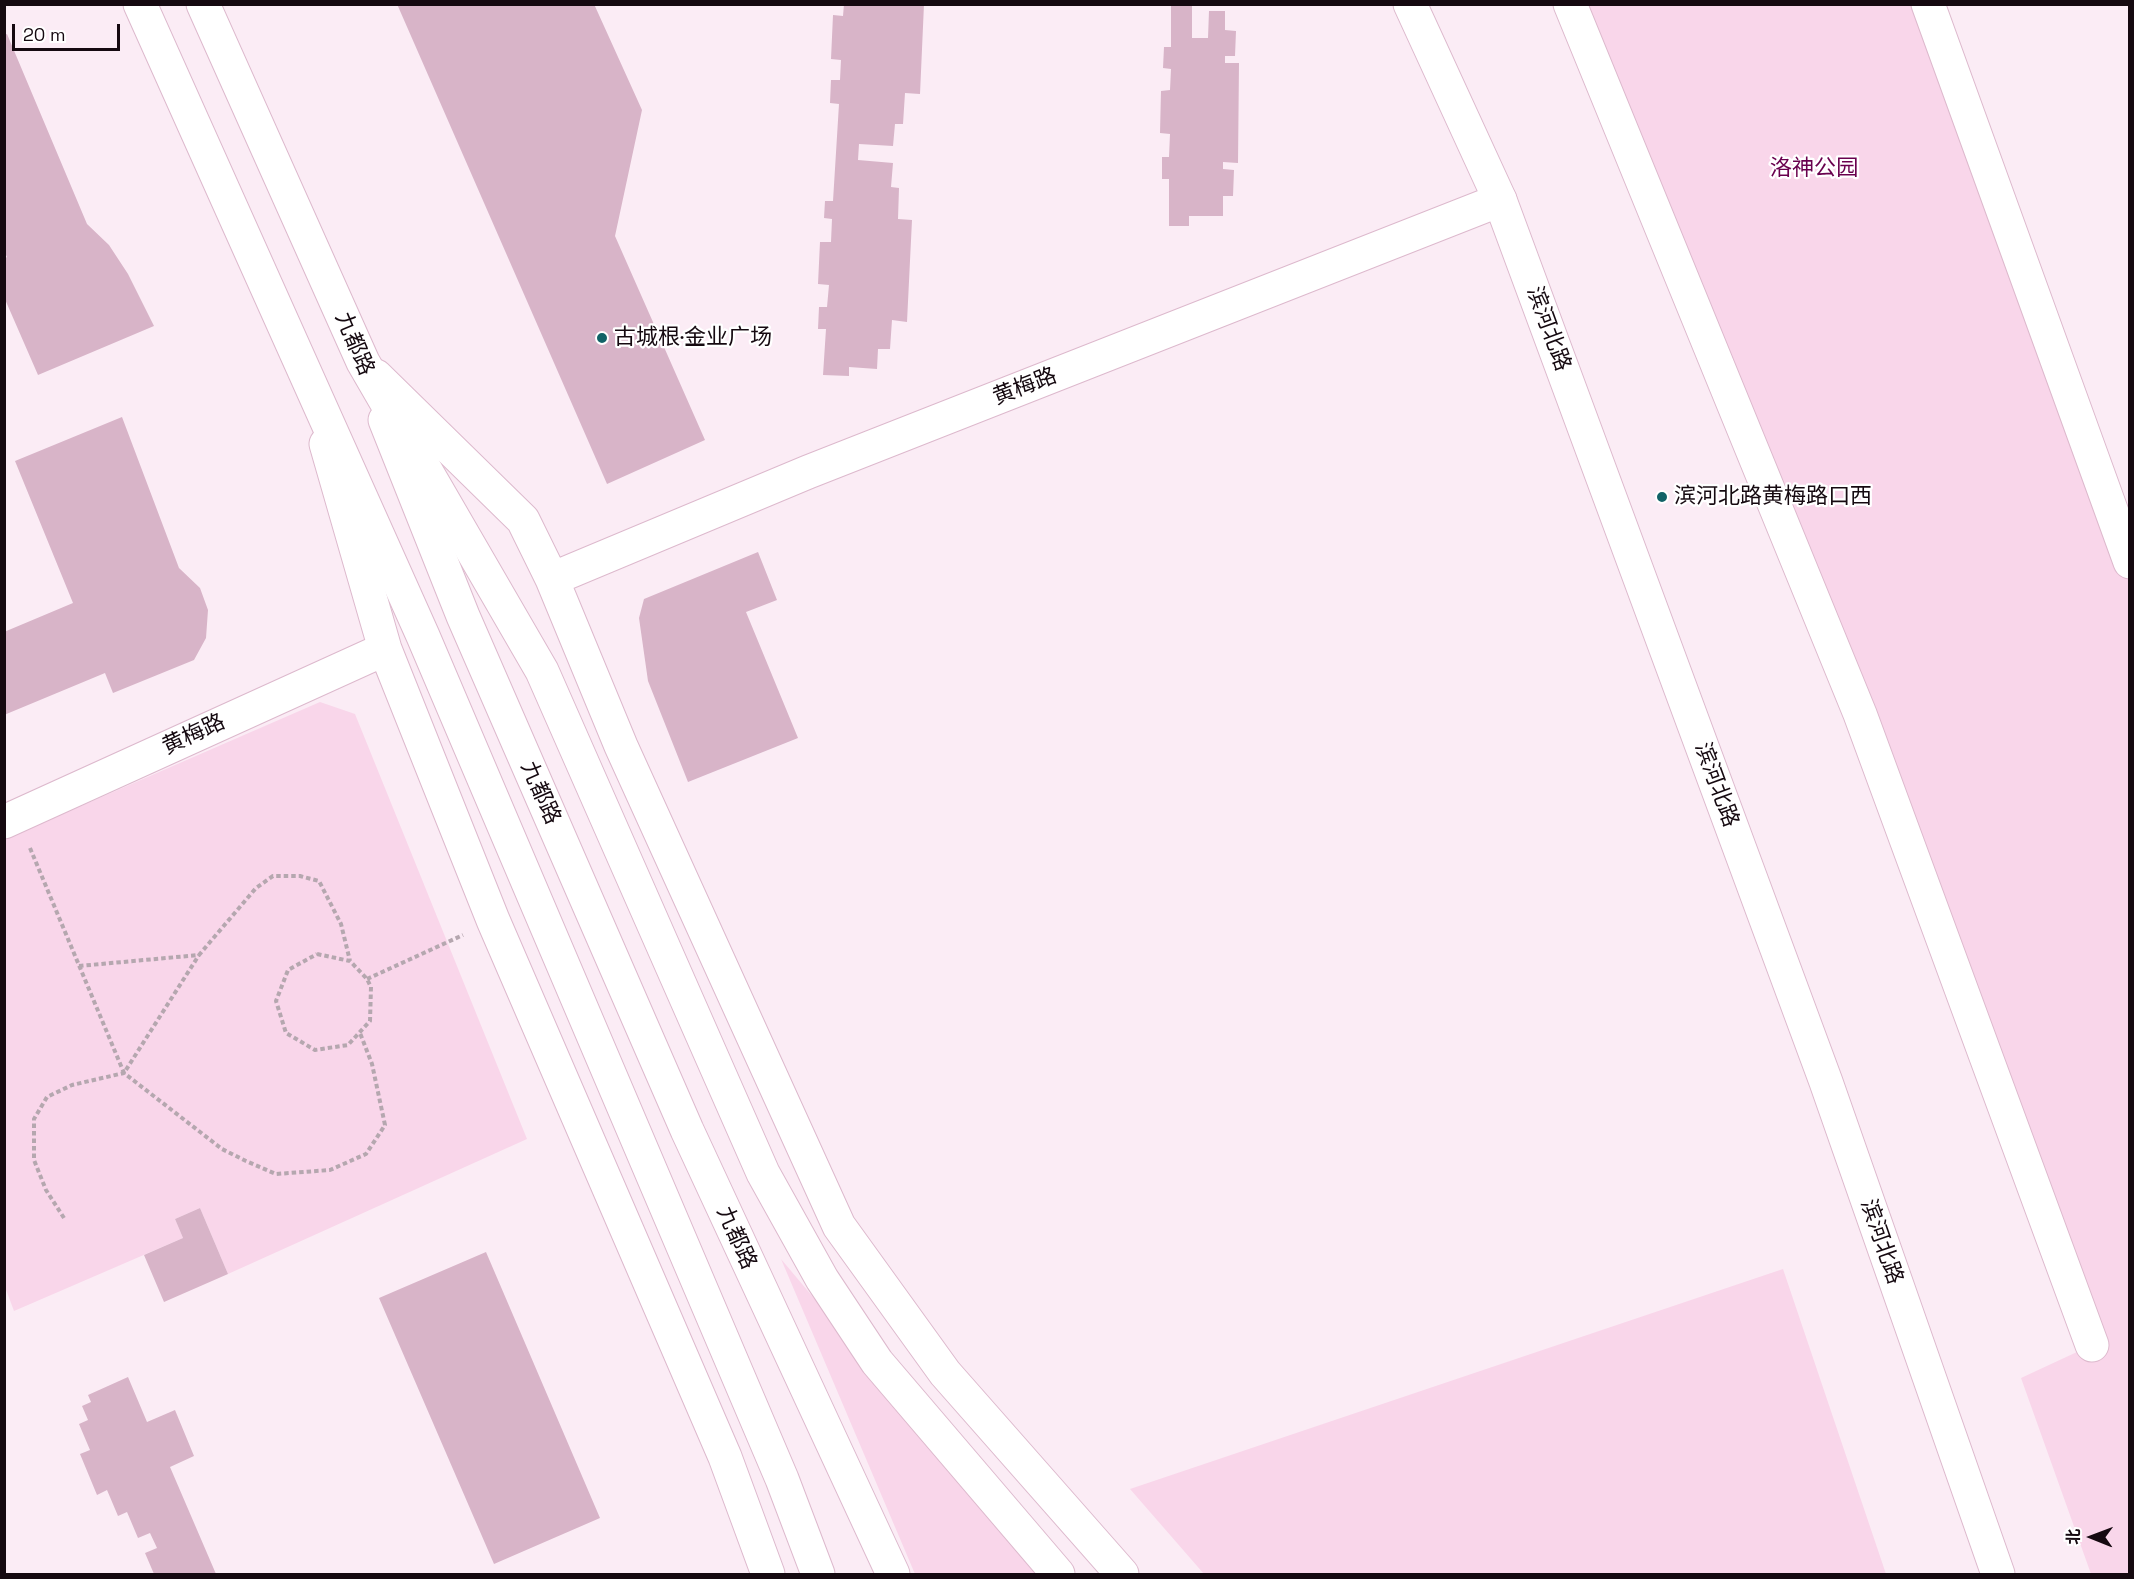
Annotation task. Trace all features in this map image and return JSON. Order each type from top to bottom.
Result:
[{"type":"main road","name":"九都路","points":[[140,4],[423,636],[782,1479],[818,1575]]},
{"type":"main road","name":"九都路","points":[[203,4],[363,362],[463,616],[687,1130],[893,1575]]},
{"type":"main road","name":"滨河北路","points":[[1410,4],[1500,200],[1826,1082],[1998,1575]]},
{"type":"main road","points":[[1570,4],[1860,714],[2092,1345]]},
{"type":"main road","points":[[1928,4],[2130,562]]},
{"type":"main road","name":"黄梅路","points":[[552,579],[808,472],[1500,200]]},
{"type":"main road","points":[[363,362],[523,520],[552,579],[621,746],[839,1226],[945,1373],[1122,1575]]},
{"type":"main road","points":[[363,362],[542,671],[763,1173],[822,1279],[877,1362],[1058,1575]]},
{"type":"main road","points":[[309,384],[385,649],[493,920],[725,1457],[768,1575]]},
{"type":"main road","name":"黄梅路","points":[[11,820],[385,649]]},
{"type":"path","points":[[11,820],[79,966],[124,1073],[222,1149],[276,1174],[330,1170],[366,1154],[385,1125],[372,1064],[360,1033]]},
{"type":"path","points":[[64,1218],[46,1190],[34,1160],[34,1119],[47,1097],[72,1085],[124,1073],[199,956],[256,888],[273,876],[300,876],[319,881],[341,924],[350,961],[367,979],[371,987],[370,1021],[348,1046],[315,1050],[286,1033],[276,1001],[288,970],[317,954],[350,961]]},
{"type":"path","points":[[367,979],[493,920]]},
{"type":"path","points":[[79,966],[199,956]]},
{"type":"green space","name":"洛神公园","points":[[1570,5],[1928,5],[2129,562],[2129,1574],[2091,1574],[2021,1378],[2092,1345]]},
{"type":"green space","points":[[320,702],[355,714],[527,1139],[228,1274],[200,1208],[175,1219],[183,1238],[14,1311],[5,1287],[5,839]]},
{"type":"green space","points":[[781,1259],[1046,1574],[915,1574]]},
{"type":"green space","points":[[1783,1269],[1886,1574],[1204,1574],[1130,1489]]},
{"type":"building","name":"古城根·金业广场","points":[[397,4],[594,4],[642,110],[615,236],[705,440],[607,484]]},
{"type":"building","points":[[844,4],[924,4],[920,94],[905,93],[903,124],[895,124],[893,146],[859,144],[858,160],[893,163],[891,187],[899,188],[898,219],[912,220],[907,322],[892,320],[890,349],[878,349],[877,369],[849,367],[849,376],[823,375],[826,329],[818,329],[819,307],[827,307],[829,285],[818,284],[820,242],[831,242],[832,219],[824,218],[825,201],[833,201],[839,104],[830,103],[831,80],[840,80],[841,60],[831,59],[833,15],[843,16]]},
{"type":"building","points":[[1171,4],[1192,4],[1192,38],[1208,38],[1209,11],[1225,11],[1225,30],[1236,31],[1235,56],[1225,56],[1225,63],[1239,63],[1238,163],[1223,162],[1223,169],[1234,170],[1233,196],[1223,196],[1223,216],[1189,216],[1189,226],[1169,226],[1169,179],[1162,179],[1162,157],[1169,157],[1170,134],[1160,133],[1161,91],[1170,90],[1171,69],[1163,68],[1164,47],[1171,47]]},
{"type":"building","points":[[7,34],[87,224],[109,245],[128,274],[154,326],[38,375],[4,297],[4,259],[7,257],[4,251],[4,35]]},
{"type":"building","points":[[122,417],[179,568],[200,588],[208,610],[206,638],[194,660],[113,693],[105,673],[4,715],[4,632],[73,603],[15,461]]},
{"type":"building","points":[[758,552],[777,600],[746,612],[798,738],[688,782],[648,681],[639,618],[644,599]]},
{"type":"building","points":[[200,1208],[228,1274],[164,1302],[144,1255],[183,1238],[175,1219]]},
{"type":"building","points":[[486,1252],[600,1518],[494,1564],[379,1298]]},
{"type":"building","points":[[128,1377],[147,1422],[175,1410],[194,1456],[170,1467],[216,1574],[154,1574],[145,1553],[157,1548],[150,1533],[138,1538],[127,1512],[118,1516],[107,1490],[97,1495],[80,1454],[90,1450],[79,1424],[88,1420],[82,1406],[91,1402],[88,1395]]},
{"type":"place","name":"古城根·金业广场","points":[[602,338]]},
{"type":"place","name":"滨河北路黄梅路口西","points":[[1662,497]]}]
